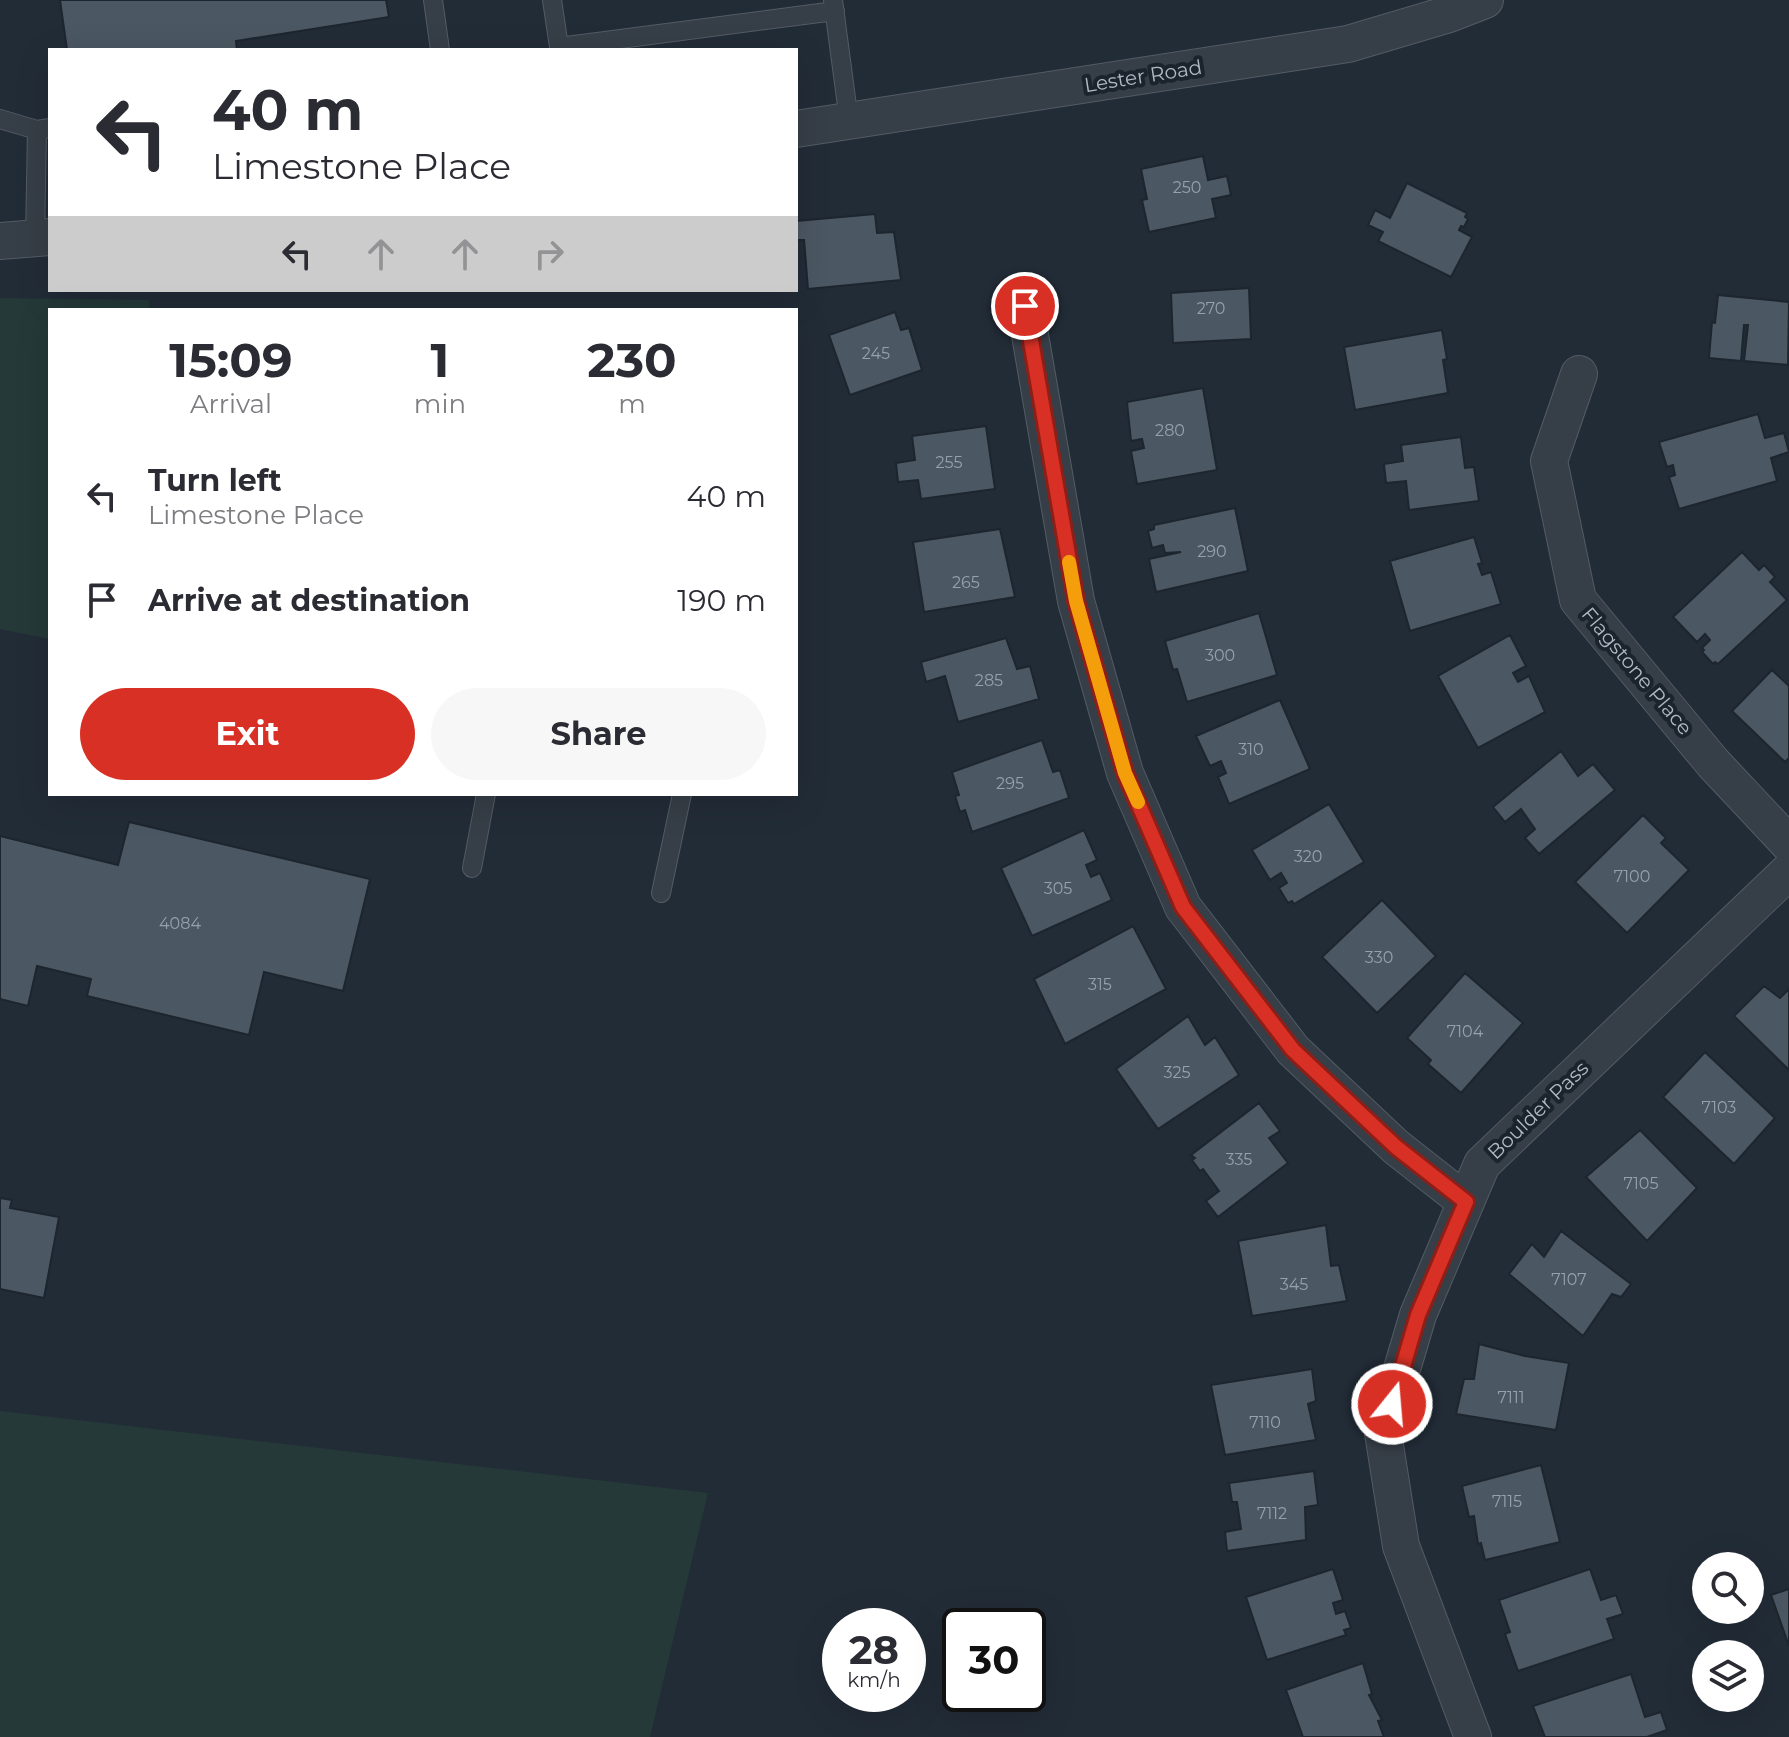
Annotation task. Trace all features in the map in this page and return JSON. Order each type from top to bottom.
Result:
[{"type":"street","name":"Lester Road","points":[[798,129],[1348,44],[1485,0]]},
{"type":"street","points":[[0,241],[43,238]]},
{"type":"street","points":[[1025,306],[1076,601],[1125,773],[1183,907],[1293,1050],[1396,1147],[1466,1202]]},
{"type":"street","name":"Flagstone Place","points":[[1579,374],[1549,461],[1578,600],[1713,763],[1789,844]]},
{"type":"street","name":"Boulder Pass","points":[[1473,1737],[1401,1546],[1383,1433],[1418,1315],[1482,1164],[1789,871]]},
{"type":"lane","points":[[433,0],[440,48]]},
{"type":"lane","points":[[552,0],[557,48],[834,6],[849,121]]},
{"type":"lane","points":[[0,119],[44,129],[43,238]]},
{"type":"lane","points":[[472,868],[486,796]]},
{"type":"lane","points":[[661,893],[682,796]]},
{"type":"green space","points":[[0,298],[149,300],[149,308],[48,308],[48,639],[0,629]]},
{"type":"green space","points":[[0,1411],[708,1493],[650,1737],[0,1737]]},
{"type":"building","points":[[60,0],[386,0],[389,17],[236,41],[237,48],[67,48]]},
{"type":"building","points":[[1203,156],[1208,180],[1227,176],[1231,195],[1212,199],[1216,218],[1149,232],[1142,200],[1147,199],[1141,169]]},
{"type":"building","points":[[1407,183],[1467,213],[1465,217],[1468,219],[1459,230],[1472,237],[1451,277],[1378,241],[1383,232],[1368,225],[1375,210],[1390,218]]},
{"type":"building","points":[[875,214],[877,233],[894,232],[901,280],[808,289],[804,240],[798,240],[798,221]]},
{"type":"building","points":[[1249,288],[1251,339],[1173,343],[1171,293]]},
{"type":"building","points":[[1718,295],[1789,302],[1788,365],[1744,361],[1748,325],[1744,325],[1741,361],[1709,358]]},
{"type":"building","points":[[895,312],[901,330],[909,328],[922,370],[850,395],[829,335]]},
{"type":"building","points":[[1442,330],[1448,393],[1355,410],[1344,347]]},
{"type":"building","points":[[1203,388],[1217,470],[1137,484],[1131,451],[1144,448],[1142,439],[1131,441],[1127,402]]},
{"type":"building","points":[[1758,414],[1765,438],[1784,433],[1789,452],[1771,458],[1777,481],[1679,509],[1669,477],[1675,475],[1673,465],[1667,467],[1659,442]]},
{"type":"building","points":[[986,426],[995,489],[921,499],[918,480],[898,482],[896,463],[915,460],[912,436]]},
{"type":"building","points":[[1461,437],[1465,468],[1474,467],[1479,501],[1409,510],[1406,481],[1386,483],[1384,464],[1403,461],[1401,445]]},
{"type":"building","points":[[1235,508],[1248,571],[1156,592],[1149,559],[1181,552],[1165,553],[1163,545],[1152,548],[1148,531],[1154,529],[1154,525]]},
{"type":"building","points":[[1000,529],[1015,597],[924,612],[913,542]]},
{"type":"building","points":[[1474,537],[1482,563],[1478,564],[1482,575],[1491,572],[1501,604],[1410,631],[1390,561]]},
{"type":"building","points":[[1742,552],[1759,570],[1764,565],[1775,577],[1770,582],[1787,600],[1718,664],[1713,664],[1702,652],[1710,640],[1705,634],[1697,642],[1673,617]]},
{"type":"building","points":[[1259,613],[1277,675],[1187,702],[1165,641]]},
{"type":"building","points":[[1510,635],[1526,666],[1513,673],[1518,682],[1529,676],[1545,712],[1478,748],[1438,676]]},
{"type":"building","points":[[1006,638],[1017,669],[1030,666],[1039,699],[958,722],[945,676],[926,682],[921,662]]},
{"type":"building","points":[[1772,670],[1789,686],[1789,758],[1785,762],[1732,711]]},
{"type":"building","points":[[1280,700],[1310,769],[1229,804],[1218,777],[1226,773],[1221,761],[1210,766],[1196,736]]},
{"type":"building","points":[[1042,740],[1053,772],[1060,770],[1069,798],[972,832],[965,810],[960,812],[952,772]]},
{"type":"building","points":[[1561,751],[1578,776],[1593,764],[1615,790],[1539,854],[1525,838],[1535,829],[1521,809],[1505,822],[1493,807]]},
{"type":"building","points":[[1329,804],[1364,862],[1294,904],[1292,901],[1288,903],[1279,888],[1287,883],[1281,873],[1270,880],[1252,850]]},
{"type":"building","points":[[1643,815],[1666,838],[1661,843],[1689,870],[1627,933],[1575,882]]},
{"type":"building","points":[[129,822],[370,879],[343,991],[264,972],[249,1035],[87,996],[91,979],[37,966],[28,1006],[0,999],[0,836],[118,865]]},
{"type":"building","points":[[1084,830],[1097,860],[1086,865],[1091,877],[1100,873],[1112,900],[1032,936],[1001,868]]},
{"type":"building","points":[[1382,900],[1436,956],[1377,1013],[1322,957]]},
{"type":"building","points":[[1133,926],[1166,989],[1065,1044],[1034,979]]},
{"type":"building","points":[[1465,973],[1523,1023],[1461,1093],[1428,1064],[1431,1060],[1407,1038]]},
{"type":"building","points":[[1764,986],[1780,998],[1789,989],[1789,1070],[1734,1016]]},
{"type":"building","points":[[1188,1016],[1205,1045],[1215,1037],[1239,1075],[1158,1129],[1116,1069]]},
{"type":"building","points":[[1705,1052],[1775,1118],[1734,1164],[1663,1097]]},
{"type":"building","points":[[1259,1103],[1280,1131],[1269,1138],[1288,1163],[1218,1217],[1206,1201],[1219,1191],[1203,1169],[1200,1171],[1191,1155]]},
{"type":"building","points":[[1640,1130],[1697,1188],[1647,1241],[1586,1177]]},
{"type":"building","points":[[0,1198],[12,1200],[10,1208],[59,1217],[44,1298],[0,1289]]},
{"type":"building","points":[[1326,1225],[1331,1266],[1339,1265],[1347,1301],[1252,1316],[1238,1241]]},
{"type":"building","points":[[1561,1231],[1631,1284],[1621,1297],[1612,1294],[1583,1336],[1509,1274],[1532,1244],[1544,1257]]},
{"type":"building","points":[[1479,1344],[1569,1363],[1556,1430],[1456,1414],[1464,1379],[1474,1379]]},
{"type":"building","points":[[1312,1369],[1316,1401],[1308,1404],[1316,1440],[1225,1455],[1211,1385]]},
{"type":"building","points":[[1541,1465],[1560,1542],[1485,1560],[1481,1543],[1478,1544],[1474,1516],[1469,1517],[1462,1486]]},
{"type":"building","points":[[1314,1471],[1318,1505],[1305,1507],[1306,1540],[1227,1551],[1225,1532],[1241,1529],[1237,1502],[1232,1502],[1229,1483]]},
{"type":"building","points":[[1333,1569],[1343,1600],[1333,1603],[1336,1614],[1345,1611],[1351,1628],[1344,1630],[1346,1635],[1267,1660],[1246,1597]]},
{"type":"building","points":[[1590,1569],[1601,1600],[1616,1595],[1623,1614],[1607,1619],[1614,1639],[1518,1671],[1505,1634],[1510,1632],[1499,1600]]},
{"type":"building","points":[[1789,1589],[1789,1646],[1771,1595]]},
{"type":"building","points":[[1363,1663],[1372,1694],[1369,1695],[1382,1720],[1378,1721],[1384,1737],[1303,1737],[1286,1690]]},
{"type":"building","points":[[1631,1674],[1645,1717],[1661,1712],[1667,1730],[1647,1737],[1545,1737],[1533,1706]]},
{"type":"slow traffic","points":[[1069,562],[1076,601],[1125,773],[1138,802]]},
{"type":"route","points":[[1025,306],[1076,601],[1125,773],[1183,907],[1293,1050],[1396,1147],[1466,1202],[1418,1315],[1392,1404]]}]
